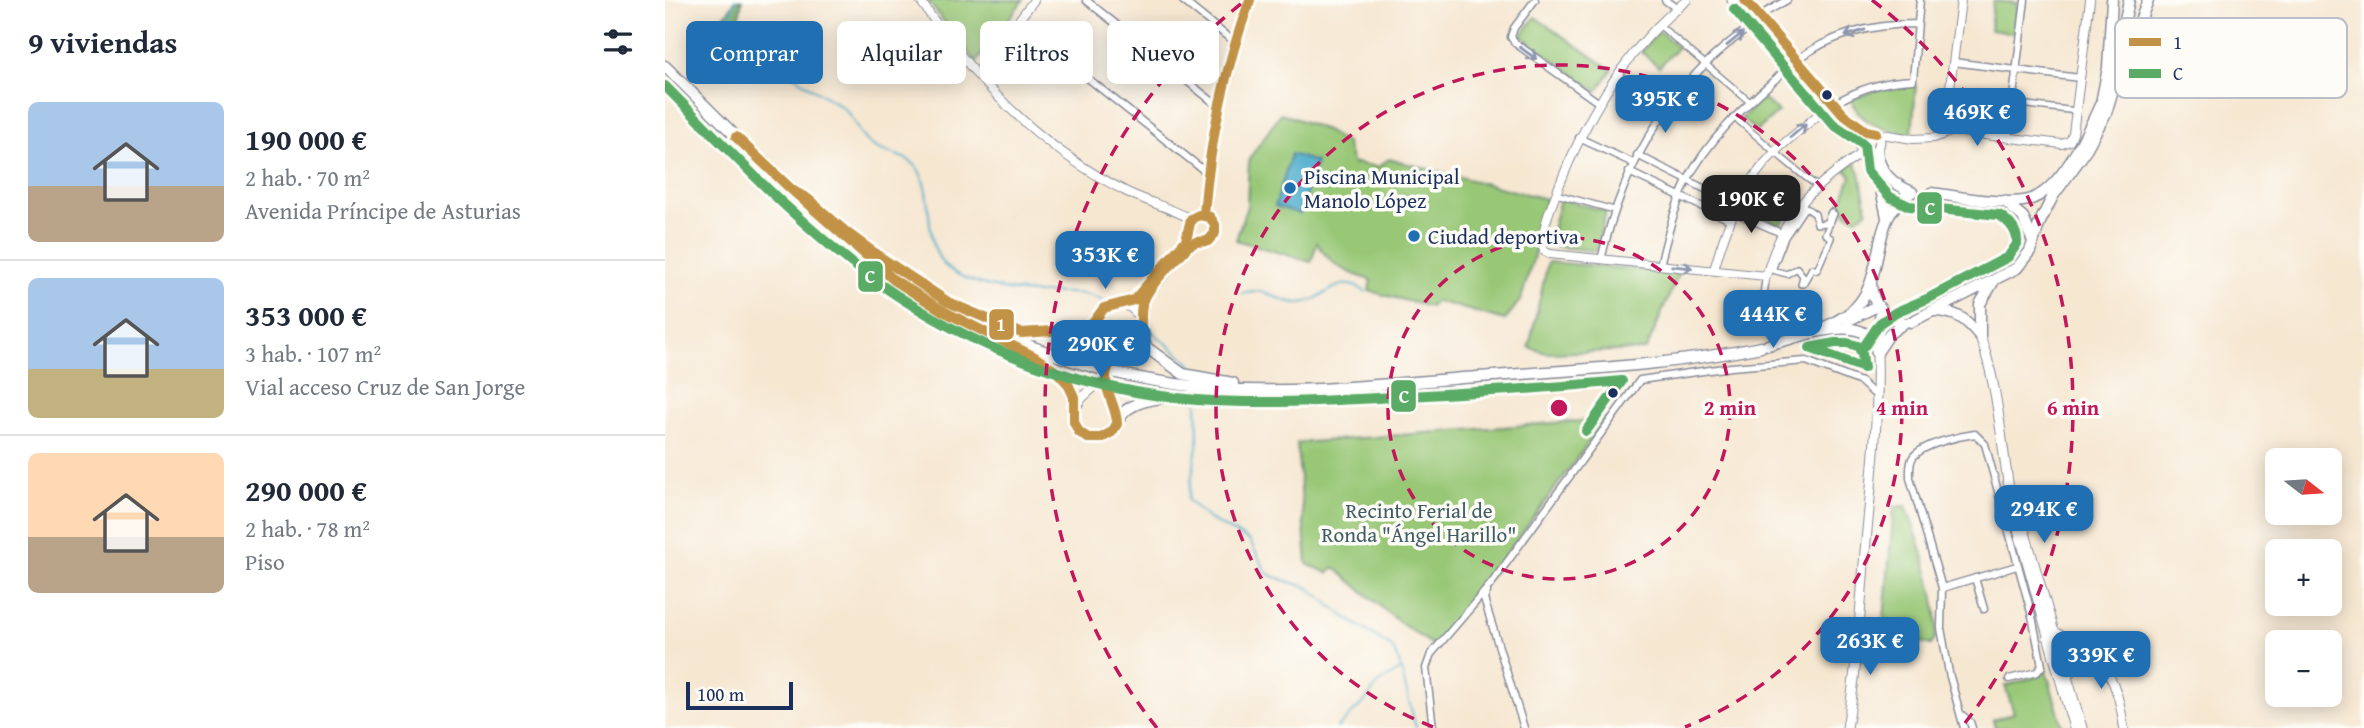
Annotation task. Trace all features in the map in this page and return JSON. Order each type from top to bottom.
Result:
[{"type":"main road","points":[[1204,214],[1207,173],[1218,106],[1234,42],[1250,0]]},
{"type":"main road","points":[[1732,0],[1830,106],[1845,130],[1858,139],[1859,146],[1872,149]]},
{"type":"main road","points":[[1745,0],[1793,64]]},
{"type":"main road","points":[[2102,101],[2108,68],[2112,0]]},
{"type":"main road","points":[[2126,18],[2130,0]]},
{"type":"main road","points":[[2141,18],[2148,0]]},
{"type":"main road","points":[[665,66],[787,187],[890,278],[926,303],[1049,364],[1073,392],[1077,404]]},
{"type":"main road","points":[[2112,93],[2115,68]]},
{"type":"main road","points":[[1931,193],[2027,201],[2043,192],[2077,151],[2113,77]]},
{"type":"main road","points":[[1876,349],[1890,333],[1908,322],[1935,311],[2017,268],[2025,260],[2053,196],[2096,134],[2115,85]]},
{"type":"main road","points":[[1830,106],[1865,131],[1876,133],[1872,149],[1887,217]]},
{"type":"main road","points":[[1858,139],[1865,131]]},
{"type":"main road","points":[[1813,333],[1851,312],[1858,305],[1871,280],[1887,217],[1898,201],[1912,191],[1889,178],[1872,149]]},
{"type":"main road","points":[[787,187],[808,199],[846,232],[915,282],[948,302],[1021,334],[1084,328],[1110,304],[1125,304],[1131,307],[1141,322],[1144,343],[1154,354],[1183,374],[1236,383],[1264,384],[1439,380]]},
{"type":"main road","points":[[2004,201],[2024,217],[2033,242]]},
{"type":"main road","points":[[1125,304],[1142,292],[1186,240],[1191,219],[1204,214]]},
{"type":"main road","points":[[1099,314],[1096,326],[1109,362],[1137,339],[1144,298],[1188,246],[1196,242],[1208,242],[1215,233],[1214,222],[1204,214]]},
{"type":"main road","points":[[1188,232],[1196,242]]},
{"type":"main road","points":[[858,248],[929,297],[983,327],[1052,355],[1121,375],[1165,383],[1226,389],[1281,389],[1439,380],[1660,362],[1765,346],[1825,330],[1879,308]]},
{"type":"main road","points":[[1995,279],[1980,304],[1979,336],[1992,376],[2014,515],[2074,728]]},
{"type":"main road","points":[[1871,280],[1871,291],[1879,308],[1889,317],[1908,322]]},
{"type":"main road","points":[[1847,728],[1857,660],[1875,458],[1879,308]]},
{"type":"main road","points":[[1935,311],[1955,313],[1979,336]]},
{"type":"main road","points":[[1825,330],[1859,330],[1866,334],[1876,349]]},
{"type":"main road","points":[[1100,338],[1111,347],[1126,347]]},
{"type":"main road","points":[[1116,426],[1117,412],[1110,400],[1105,379],[1077,404],[1073,418],[1075,426],[1084,436],[1099,439],[1112,432],[1116,426],[1123,413],[1141,402],[1189,396],[1263,397],[1353,391],[1390,383]]},
{"type":"main road","points":[[1086,396],[1099,394],[1110,400]]},
{"type":"main road","points":[[2006,470],[2082,728]]},
{"type":"main road","points":[[2036,597],[2054,644],[2059,650]]},
{"type":"main road","points":[[2053,629],[2078,647]]},
{"type":"main road","points":[[2067,703],[2067,691],[2057,657],[2064,644],[2078,647]]},
{"type":"main road","points":[[2069,685],[2069,664],[2078,647]]},
{"type":"street","points":[[920,0],[965,62],[1030,127],[1078,163],[1128,193],[1191,219]]},
{"type":"street","points":[[1018,21],[1034,0]]},
{"type":"street","points":[[1086,0],[1218,106]]},
{"type":"street","points":[[1182,0],[1234,42]]},
{"type":"street","points":[[1535,0],[1514,28],[1511,37],[1515,43],[1599,103]]},
{"type":"street","points":[[1665,0],[1676,8]]},
{"type":"street","points":[[1687,0],[1659,25],[1599,103],[1579,138],[1556,194],[1542,245],[1544,251],[1550,254],[1766,276]]},
{"type":"street","points":[[1759,16],[1787,0]]},
{"type":"street","points":[[1714,271],[1734,212],[1749,184],[1775,152],[1830,106],[1865,88],[1894,81],[1913,80],[1920,0]]},
{"type":"street","points":[[1947,131],[1945,127],[1961,0]]},
{"type":"street","points":[[2008,137],[2025,0]]},
{"type":"street","points":[[1876,133],[1913,139],[1934,138],[1947,131],[2061,144],[2070,141],[2090,0]]},
{"type":"street","points":[[1660,265],[1687,181],[1713,141],[1750,102],[1793,64],[1820,46],[1881,26],[1918,24]]},
{"type":"street","points":[[1659,25],[1750,102]]},
{"type":"street","points":[[1601,260],[1614,210],[1637,155],[1667,109],[1706,64],[1753,25]]},
{"type":"street","points":[[1953,62],[2080,78]]},
{"type":"street","points":[[977,75],[980,71]]},
{"type":"street","points":[[1618,75],[1667,109]]},
{"type":"street","points":[[1093,82],[1207,173]]},
{"type":"street","points":[[1949,95],[2076,111]]},
{"type":"street","points":[[1734,117],[1780,159],[1817,186]]},
{"type":"street","points":[[1761,322],[1766,276],[1781,233],[1803,200],[1817,186],[1889,137]]},
{"type":"street","points":[[1579,138],[1633,163]]},
{"type":"street","points":[[1637,155],[1687,181],[1734,212]]},
{"type":"street","points":[[1629,172],[1680,196],[1734,212],[1781,233]]},
{"type":"street","points":[[1556,194],[1614,210]]},
{"type":"street","points":[[1805,207],[1815,214],[1817,224],[1826,223],[1831,212],[1834,214],[1825,234],[1831,238],[1817,270],[1809,270],[1801,284],[1803,276],[1797,268],[1787,274],[1772,270],[1783,241],[1797,217],[1805,207]]},
{"type":"street","points":[[1433,728],[1426,668],[1431,653],[1491,584],[1640,380],[1731,367],[1806,361],[1861,382],[1874,393],[1878,393]]},
{"type":"street","points":[[1861,382],[1878,380]]},
{"type":"street","points":[[1964,728],[1941,628],[1942,588],[1910,478],[1910,465],[1912,458],[1921,449],[1966,435],[1975,434],[1985,444],[2032,617],[2042,666],[2037,672],[2009,679]]},
{"type":"street","points":[[1985,444],[2002,441]]},
{"type":"street","points":[[1942,588],[2017,566]]},
{"type":"street","points":[[1975,578],[1984,609]]},
{"type":"street","points":[[1491,584],[1484,599],[1524,728]]},
{"type":"street","points":[[2078,647],[2100,662],[2116,689],[2124,728]]},
{"type":"street","points":[[1960,712],[1972,728]]},
{"type":"green space","points":[[735,0],[742,0],[739,21],[720,21]]},
{"type":"green space","points":[[927,0],[1023,0],[1007,21],[980,21],[980,57],[976,62],[966,49],[966,21],[944,21]]},
{"type":"green space","points":[[1993,1],[2017,3],[2014,33],[1990,30]]},
{"type":"green space","points":[[1535,17],[1612,70],[1597,91],[1521,36]]},
{"type":"green space","points":[[1659,31],[1678,47],[1659,67],[1641,52]]},
{"type":"green space","points":[[1916,86],[1912,134],[1876,126],[1861,116],[1851,100],[1876,90]]},
{"type":"green space","points":[[1763,98],[1778,112],[1757,131],[1741,119]]},
{"type":"green space","name":"Ciudad deportiva","points":[[1281,113],[1323,129],[1346,143],[1353,165],[1356,163],[1378,167],[1389,159],[1546,199],[1521,299],[1505,320],[1436,301],[1430,307],[1369,291],[1371,280],[1340,267],[1317,243],[1311,262],[1236,240],[1247,206],[1249,159]]},
{"type":"green space","points":[[1855,163],[1860,172],[1867,212],[1857,218],[1848,215],[1840,206],[1851,176],[1845,169]]},
{"type":"green space","points":[[1761,182],[1794,203],[1780,225],[1744,208]]},
{"type":"green space","points":[[1560,199],[1606,211],[1596,251],[1548,246]]},
{"type":"green space","points":[[1548,262],[1679,273],[1646,350],[1546,353],[1529,347]]},
{"type":"green space","name":"Recinto Ferial de Ronda \"Ángel Harillo\"","points":[[1606,419],[1489,578],[1434,646],[1399,622],[1334,567],[1328,573],[1307,564],[1297,443]]},
{"type":"green space","points":[[1906,506],[1934,599],[1936,634],[1931,645],[1884,618],[1894,507]]},
{"type":"green space","points":[[2046,670],[2063,728],[1995,728],[1993,720],[2014,713],[2005,686],[2039,676]]},
{"type":"water","points":[[1291,154],[1316,162],[1300,214],[1275,206]]},
{"type":"waterway","points":[[736,0],[724,28],[726,33],[758,47],[842,107],[871,145],[908,160],[918,169],[926,193],[935,249],[949,269],[967,279],[1002,289],[1035,293],[1079,293],[1103,301]]},
{"type":"waterway","points":[[1241,293],[1257,291],[1300,303],[1317,298],[1339,286],[1356,286],[1366,292]]},
{"type":"waterway","points":[[1149,329],[1190,363],[1194,370]]},
{"type":"waterway","points":[[1197,401],[1198,440],[1188,500],[1209,519],[1250,541],[1266,572],[1309,588],[1342,615],[1392,647],[1399,662],[1416,728]]},
{"type":"waterway","points":[[1337,728],[1378,684],[1400,670]]},
{"type":"transit line","name":"1","points":[[1204,214],[1219,106],[1250,0]]},
{"type":"transit line","name":"1","points":[[1745,0],[1844,115],[1866,131],[1876,133]]},
{"type":"transit line","name":"C","points":[[1734,9],[1833,124],[1864,145],[1867,171],[1890,197],[1909,206],[1999,215],[2015,231],[2017,244],[2008,257],[1896,312],[1880,323],[1865,345]]},
{"type":"transit line","name":"C","points":[[665,86],[795,215],[880,284],[953,328],[1031,363],[1112,387],[1154,395],[1224,401],[1356,399],[1622,381],[1586,431]]},
{"type":"transit line","name":"1","points":[[736,137],[792,190]]},
{"type":"transit line","name":"1","points":[[736,137],[792,190]]},
{"type":"transit line","name":"1","points":[[792,190],[808,199],[880,257],[948,302],[1021,333],[1084,329],[1092,324],[1104,308],[1134,300],[1186,240],[1191,219],[1199,215],[1210,217],[1215,225],[1215,233],[1208,241],[1188,246],[1147,294],[1137,339],[1112,360],[1107,370],[1106,384],[1117,424],[1112,432],[1101,438],[1088,438],[1079,432],[1074,422],[1074,397],[1068,384],[1058,373],[1035,357],[943,311],[894,280],[792,190]]},
{"type":"transit line","name":"C","points":[[1835,343],[1858,346],[1864,368],[1810,348],[1835,343]]},
{"type":"place","name":"Piscina Municipal Manolo López","points":[[1290,188]]},
{"type":"place","name":"Ciudad deportiva","points":[[1414,236]]}]
